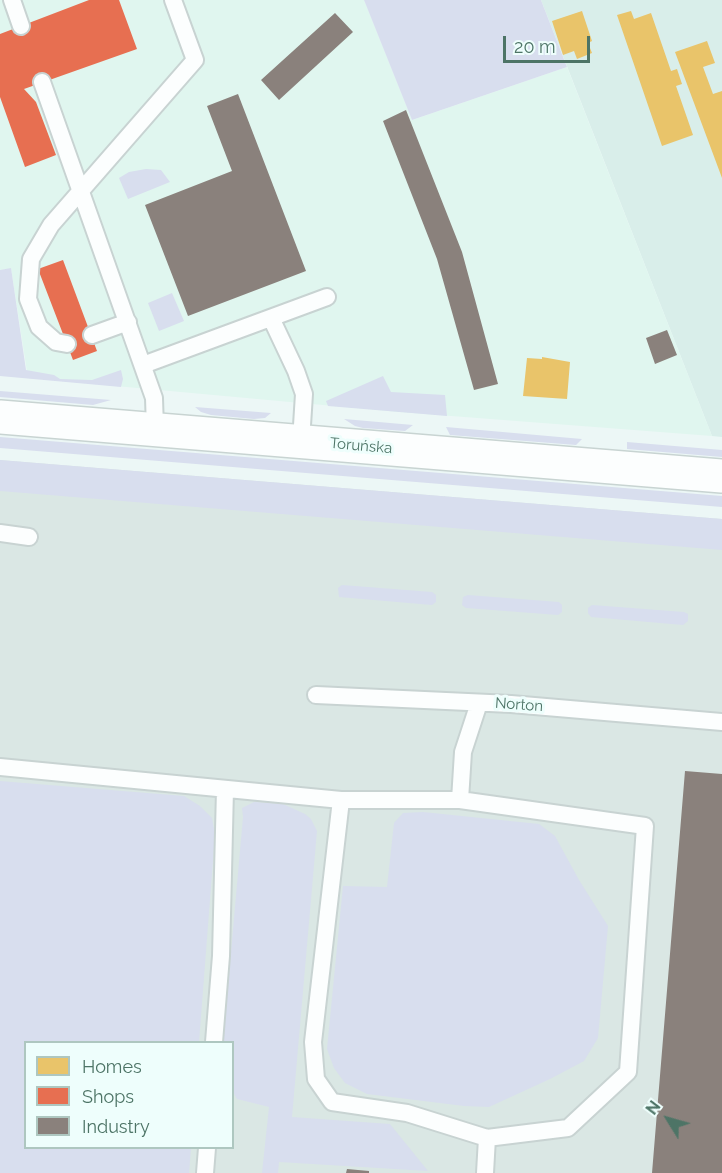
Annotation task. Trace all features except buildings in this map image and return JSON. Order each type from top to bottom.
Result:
[{"type":"street","name":"Toruńska","points":[[0,417],[722,476]]},
{"type":"lane","points":[[12,0],[21,26]]},
{"type":"lane","points":[[67,344],[56,342],[39,327],[28,299],[31,259],[51,225],[195,60],[173,0]]},
{"type":"lane","points":[[42,82],[154,398],[155,429]]},
{"type":"lane","points":[[143,365],[327,297]]},
{"type":"lane","points":[[271,318],[296,371],[304,394],[301,441]]},
{"type":"lane","points":[[92,335],[128,322]]},
{"type":"lane","points":[[0,533],[29,537]]},
{"type":"lane","name":"Norton","points":[[316,695],[479,703],[722,722]]},
{"type":"lane","points":[[460,800],[463,752],[479,703]]},
{"type":"lane","points":[[0,767],[341,800],[460,800],[645,826],[628,1072],[568,1128],[488,1138],[407,1113],[332,1102],[316,1078],[313,1042],[341,800]]},
{"type":"lane","points":[[214,1041],[221,956],[225,789]]},
{"type":"lane","points":[[485,1173],[488,1138]]},
{"type":"lane","points":[[205,1173],[207,1149]]},
{"type":"shaded area","points":[[0,0],[364,0],[412,120],[567,67],[712,436],[399,412],[28,378],[11,269],[0,270]]},
{"type":"shaded area","points":[[364,0],[541,0],[567,67],[412,120]]},
{"type":"shaded area","points":[[541,0],[722,0],[722,437],[712,436]]},
{"type":"shaded area","points":[[146,169],[161,170],[170,182],[128,199],[119,178],[129,172]]},
{"type":"shaded area","points":[[11,268],[26,370],[54,375],[60,379],[92,380],[121,370],[123,379],[121,387],[0,376],[0,270]]},
{"type":"shaded area","points":[[172,293],[184,321],[159,331],[148,303]]},
{"type":"shaded area","points":[[383,376],[391,392],[445,395],[447,416],[328,406],[326,401]]},
{"type":"shaded area","points":[[0,391],[111,400],[93,405],[0,397]]},
{"type":"shaded area","points":[[195,407],[271,413],[265,418],[254,419],[211,415]]},
{"type":"shaded area","points":[[344,419],[413,425],[405,431],[363,428]]},
{"type":"shaded area","points":[[446,427],[582,439],[576,445],[450,435]]},
{"type":"shaded area","points":[[0,437],[722,496],[722,507],[0,448]]},
{"type":"shaded area","points":[[627,442],[722,450],[722,457],[627,449]]},
{"type":"shaded area","points":[[0,460],[722,519],[722,1173],[0,1173]]},
{"type":"shaded area","points":[[0,460],[722,519],[722,550],[0,491]]},
{"type":"shaded area","points":[[342,585],[432,592],[436,595],[436,602],[432,605],[339,597],[338,588]]},
{"type":"shaded area","points":[[468,595],[559,602],[562,605],[562,612],[558,615],[466,608],[462,605],[463,597]]},
{"type":"shaded area","points":[[592,605],[684,612],[688,614],[688,621],[683,625],[591,617],[588,608]]},
{"type":"shaded area","points":[[0,781],[184,796],[200,806],[212,818],[215,835],[199,1041],[24,1041],[24,1149],[191,1149],[189,1173],[0,1173]]},
{"type":"shaded area","points":[[254,802],[283,804],[305,814],[311,819],[317,831],[292,1117],[390,1124],[428,1171],[279,1162],[278,1173],[262,1173],[269,1107],[237,1099],[234,1094],[234,1041],[223,1041],[242,808]]},
{"type":"shaded area","points":[[423,812],[539,824],[555,836],[608,926],[598,1038],[584,1061],[489,1107],[367,1094],[345,1083],[334,1068],[327,1049],[343,886],[387,887],[394,823],[403,813]]}]
